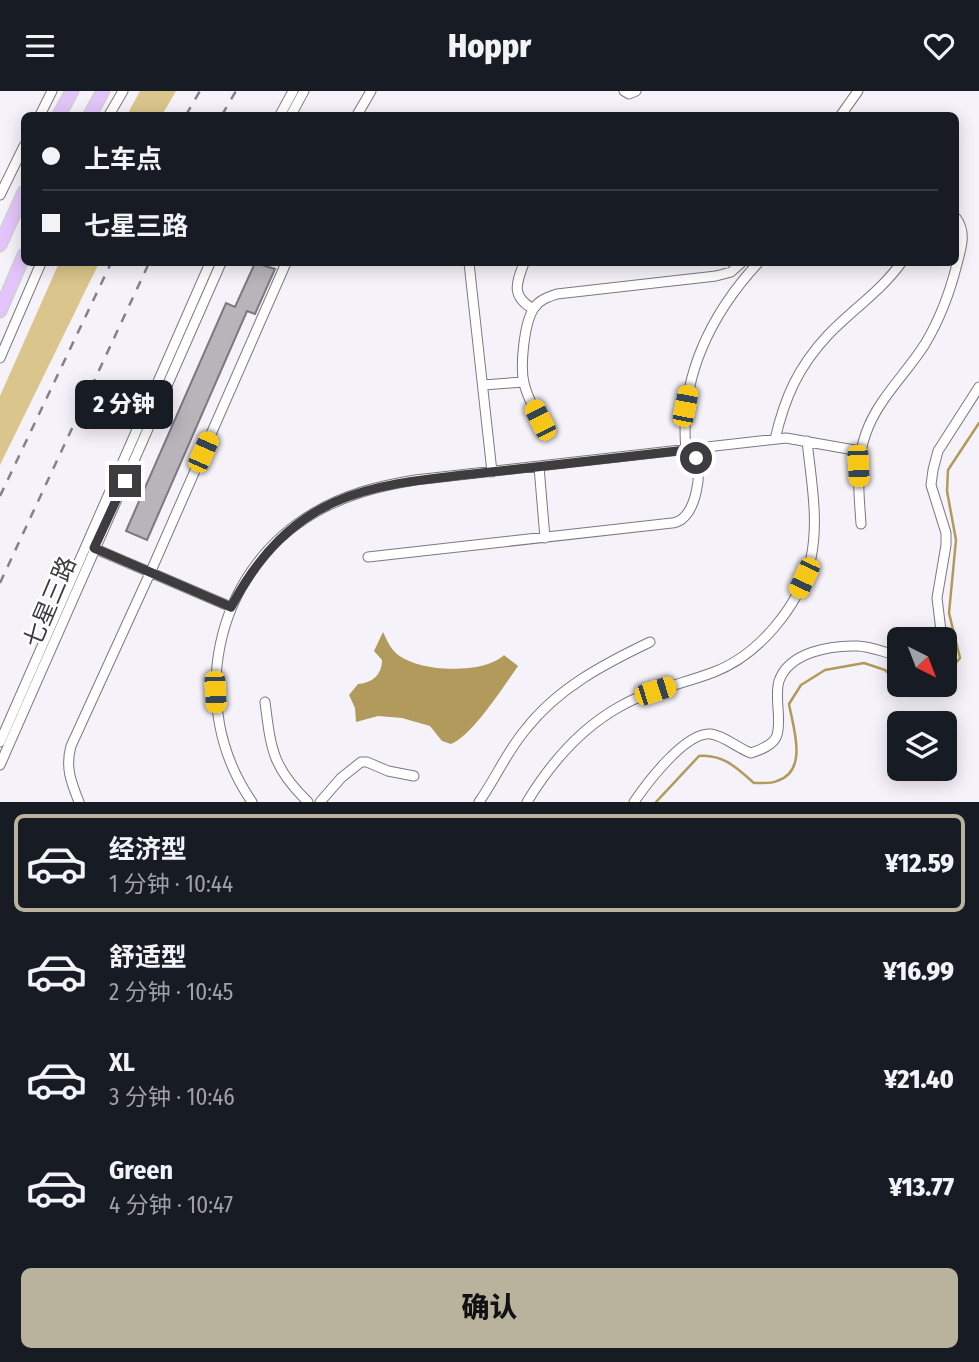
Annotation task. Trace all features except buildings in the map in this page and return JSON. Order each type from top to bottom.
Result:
[{"type":"highway","points":[[61,112],[72,91]]},
{"type":"highway","points":[[92,112],[103,91]]},
{"type":"highway","points":[[0,245],[21,199]]},
{"type":"highway","points":[[0,311],[21,262]]},
{"type":"street","points":[[42,112],[52,91]]},
{"type":"street","points":[[111,112],[123,91]]},
{"type":"street","points":[[282,112],[293,91]]},
{"type":"street","points":[[293,112],[304,91]]},
{"type":"street","points":[[359,112],[371,91]]},
{"type":"street","points":[[624,91],[629,94],[636,91]]},
{"type":"street","points":[[843,112],[858,91]]},
{"type":"street","points":[[0,195],[21,152]]},
{"type":"street","points":[[959,224],[962,242],[959,253]]},
{"type":"street","points":[[0,358],[40,266]]},
{"type":"street","name":"七星三路","points":[[0,765],[209,266]]},
{"type":"street","name":"七星三路","points":[[0,741],[220,266]]},
{"type":"street","points":[[79,802],[67,770],[67,760],[285,266]]},
{"type":"street","points":[[470,266],[492,472]]},
{"type":"street","points":[[523,266],[517,285],[517,296],[521,302],[533,309]]},
{"type":"street","points":[[547,433],[523,382],[524,347],[533,309],[547,297],[556,294],[716,276],[731,272],[738,266]]},
{"type":"street","points":[[368,557],[682,520],[693,499],[698,475],[696,458],[686,450],[684,427],[691,376],[724,304],[756,266]]},
{"type":"street","points":[[775,439],[783,404],[803,367],[829,334],[898,266]]},
{"type":"street","points":[[860,524],[860,450],[878,407],[924,345],[946,299],[955,266]]},
{"type":"street","points":[[483,385],[523,382]]},
{"type":"street","points":[[940,627],[937,599],[946,533],[931,485],[933,470],[938,451],[979,387]]},
{"type":"street","points":[[252,802],[229,761],[216,716],[215,692],[220,645],[231,607],[255,567],[287,532],[312,514],[369,488],[415,480],[786,438],[860,450]]},
{"type":"street","points":[[527,802],[556,761],[600,719],[632,700],[717,671],[738,660],[761,641],[781,618],[804,578],[814,539],[807,441]]},
{"type":"street","points":[[539,467],[545,538]]},
{"type":"street","points":[[89,547],[231,607]]},
{"type":"street","points":[[479,802],[527,727],[550,704],[578,681],[607,663],[650,642]]},
{"type":"street","points":[[634,802],[651,777],[696,736],[708,734],[720,737],[751,753],[771,743],[777,736],[779,681],[787,669],[802,656],[841,647],[859,646],[887,654]]},
{"type":"street","points":[[265,702],[270,745],[275,760],[283,774],[307,802]]},
{"type":"street","points":[[320,802],[341,778],[362,762],[414,776]]},
{"type":"shaded area","points":[[140,91],[176,91],[164,112],[129,112]]},
{"type":"shaded area","points":[[58,266],[98,266],[0,465],[0,396]]},
{"type":"shaded area","points":[[383,632],[394,651],[416,664],[449,669],[465,668],[481,666],[504,655],[518,666],[478,721],[451,744],[442,741],[430,726],[402,718],[378,716],[356,722],[355,708],[349,695],[358,684],[372,680],[378,673],[382,660],[374,651]]},
{"type":"waterway","points":[[952,627],[949,613],[956,540],[947,491],[948,470],[979,423]]},
{"type":"waterway","points":[[957,646],[960,658],[957,662]]},
{"type":"waterway","points":[[656,802],[699,756],[722,760],[754,783],[772,783],[787,776],[796,758],[789,704],[801,685],[825,670],[864,663],[887,672]]},
{"type":"railway","points":[[188,112],[200,91]]},
{"type":"railway","points":[[224,112],[236,91]]},
{"type":"railway","points":[[0,496],[110,266]]},
{"type":"railway","points":[[0,583],[148,266]]},
{"type":"route","points":[[125,481],[94,548],[231,607],[255,567],[287,532],[312,514],[369,488],[415,480],[686,450],[696,458]]}]
